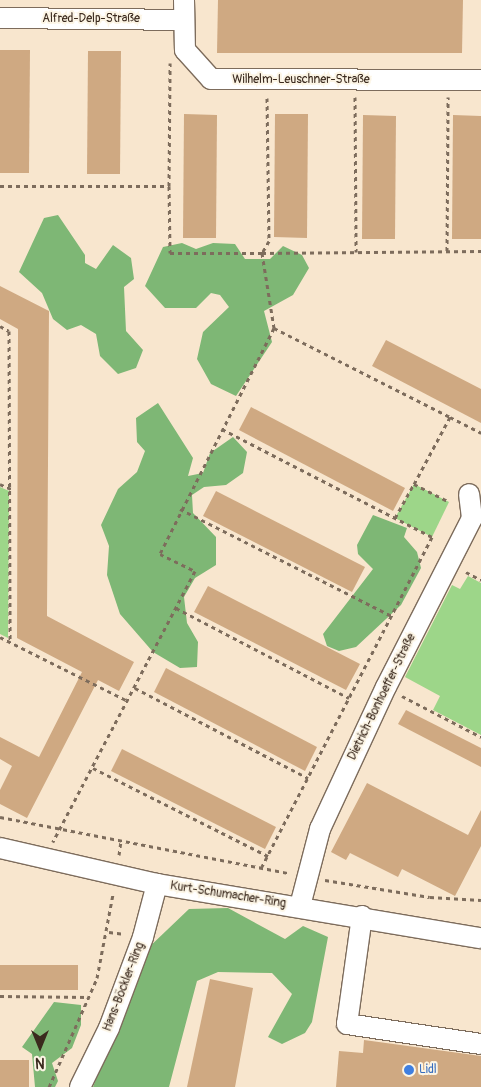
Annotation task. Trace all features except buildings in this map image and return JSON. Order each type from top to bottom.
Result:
[{"type":"street","name":"Alfred-Delp-Straße","points":[[0,18],[183,10]]},
{"type":"street","points":[[183,10],[186,50]]},
{"type":"street","name":"Wilhelm-Leuschner-Straße","points":[[186,50],[211,80],[481,80]]},
{"type":"street","name":"Dietrich-Bonhoeffer-Straße","points":[[300,906],[305,877],[320,829],[386,687],[472,518],[469,494]]},
{"type":"street","name":"Kurt-Schumacher-Ring","points":[[0,848],[157,884],[362,916],[481,938]]},
{"type":"street","name":"Hans-Böckler-Ring","points":[[80,1087],[109,1028],[140,946],[157,884]]},
{"type":"street","points":[[362,916],[347,1024],[481,1044]]},
{"type":"street","name":"Kurt-Schumacher-Ring","points":[[458,934],[481,929]]},
{"type":"path","points":[[186,50],[170,57],[170,253],[481,251]]},
{"type":"path","points":[[46,858],[59,829],[195,571],[160,554],[180,509],[274,328],[262,253],[269,241],[267,80]]},
{"type":"path","points":[[355,80],[356,252]]},
{"type":"path","points":[[447,251],[448,80]]},
{"type":"path","points":[[0,186],[169,186]]},
{"type":"path","points":[[0,326],[9,331],[10,642]]},
{"type":"path","points":[[274,328],[481,433]]},
{"type":"path","points":[[396,518],[450,417]]},
{"type":"path","points":[[222,429],[432,537],[262,867]]},
{"type":"path","points":[[0,484],[11,489]]},
{"type":"path","points":[[414,484],[449,502]]},
{"type":"path","points":[[180,509],[392,616]]},
{"type":"path","points":[[176,608],[349,698]]},
{"type":"path","points":[[0,637],[128,701]]},
{"type":"path","points":[[386,687],[481,737]]},
{"type":"path","points":[[135,688],[308,778]]},
{"type":"path","points":[[92,768],[268,856]]},
{"type":"path","points":[[0,817],[262,867],[305,877],[430,897],[481,900]]},
{"type":"path","points":[[49,1087],[89,997],[108,932],[121,841]]},
{"type":"path","points":[[0,996],[89,997]]},
{"type":"green space","points":[[58,215],[85,255],[85,263],[96,269],[113,245],[131,258],[134,279],[124,287],[126,331],[143,350],[136,368],[118,374],[100,356],[96,334],[81,325],[67,330],[53,319],[42,293],[19,272],[44,218]]},
{"type":"green space","points":[[182,243],[196,249],[213,243],[235,244],[245,259],[270,259],[283,246],[302,255],[309,268],[293,295],[264,311],[272,342],[236,396],[211,384],[197,359],[203,332],[229,307],[220,295],[211,293],[196,308],[165,308],[145,286],[163,247]]},
{"type":"green space","points":[[158,403],[193,458],[188,476],[203,473],[210,453],[233,437],[247,452],[243,473],[226,485],[204,487],[192,495],[193,513],[216,537],[216,565],[195,578],[184,597],[187,623],[198,642],[197,667],[180,668],[153,652],[120,614],[107,575],[109,546],[101,525],[118,489],[137,472],[145,451],[137,442],[136,418]]},
{"type":"green space","points":[[414,484],[449,502],[432,537],[395,518]]},
{"type":"green space","points":[[0,487],[9,491],[8,638],[0,634]]},
{"type":"green space","points":[[373,515],[407,528],[404,537],[417,552],[421,568],[401,605],[356,647],[339,651],[327,646],[323,634],[373,569],[358,554],[357,545]]},
{"type":"green space","points":[[468,576],[481,583],[481,735],[433,710],[440,696],[405,677],[452,585],[460,589]]},
{"type":"green space","points":[[228,908],[285,939],[303,926],[328,937],[312,1022],[305,1033],[282,1044],[268,1037],[292,994],[272,973],[218,972],[197,981],[169,1087],[93,1087],[145,951],[189,909]]},
{"type":"green space","points":[[54,1002],[81,1005],[81,1025],[72,1048],[52,1063],[58,1081],[55,1087],[35,1087],[32,1054],[22,1047]]},
{"type":"place","name":"Lidl","points":[[409,1070]]}]
